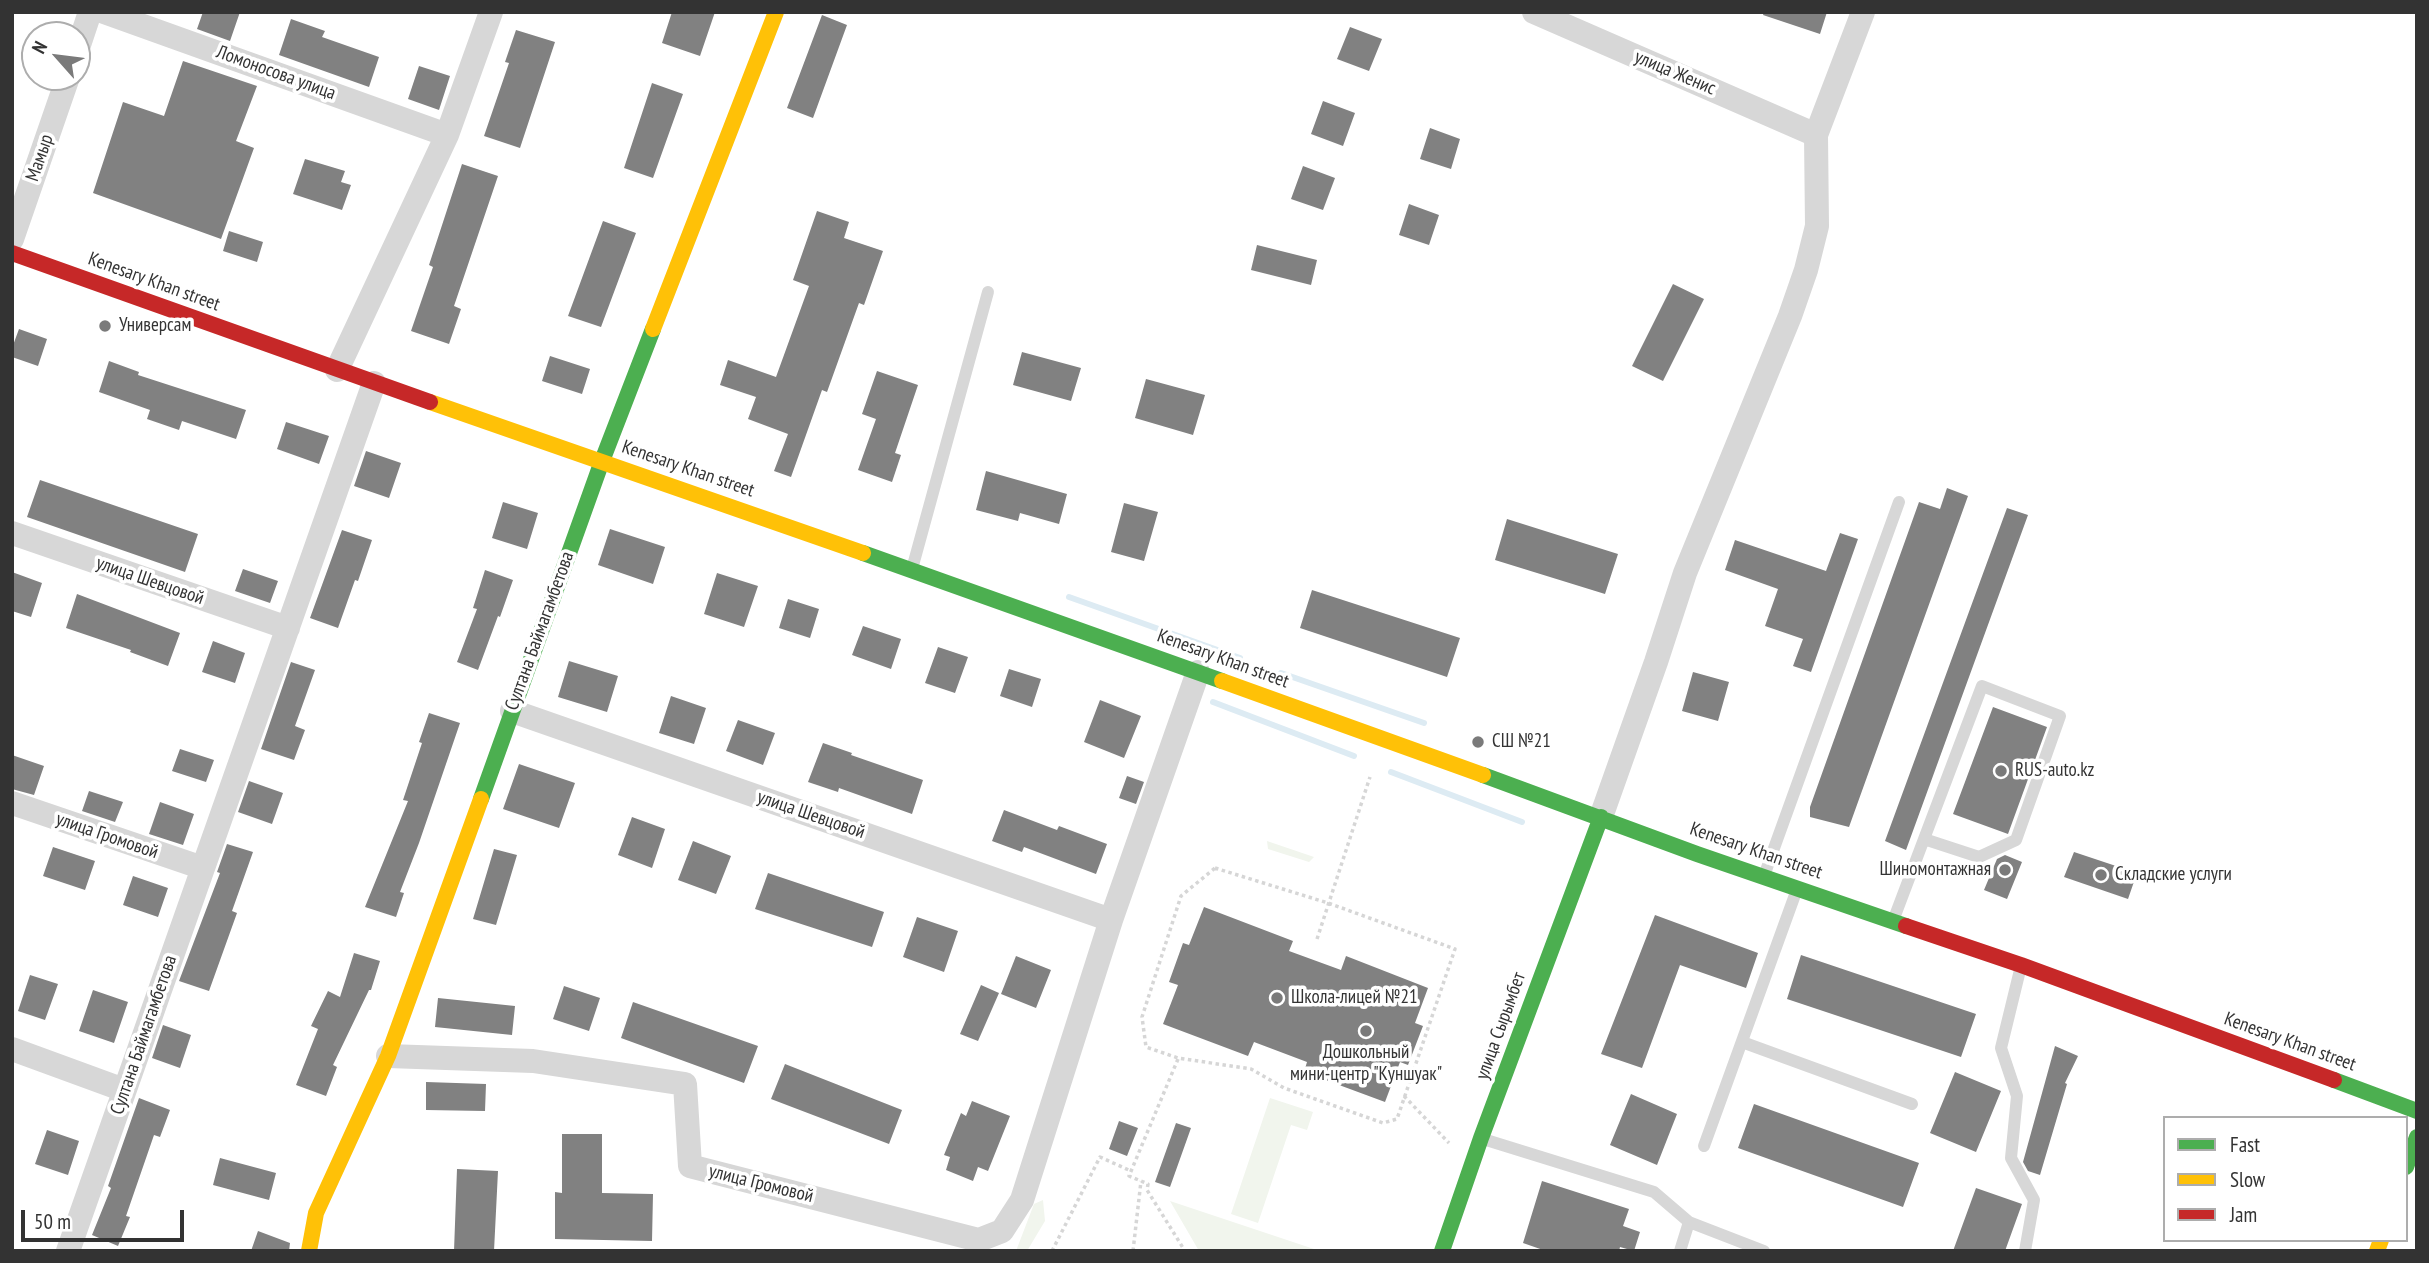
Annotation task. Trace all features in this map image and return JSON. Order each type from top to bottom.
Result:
[{"type":"main road","name":"Султана Баймагамбетова","points":[[309,1251],[316,1213],[388,1056],[602,461],[776,12]]},
{"type":"main road","name":"Kenesary Khan street","points":[[12,253],[337,370],[912,570],[1763,877],[2021,965],[2417,1111]]},
{"type":"main road","name":"улица Сырымбет","points":[[1443,1251],[1481,1138],[1601,817]]},
{"type":"main road","points":[[2408,1162],[2417,1137]]},
{"type":"street","name":"Ломоносова улица","points":[[104,12],[447,135]]},
{"type":"street","points":[[337,370],[447,135],[491,12]]},
{"type":"street","name":"улица Женис","points":[[1534,12],[1816,135]]},
{"type":"street","points":[[1601,817],[1685,573],[1790,316],[1806,270],[1817,226],[1816,135],[1863,12]]},
{"type":"street","name":"Мамыр","points":[[12,239],[63,91]]},
{"type":"street","name":"Султана Баймагамбетова","points":[[68,1251],[374,383]]},
{"type":"street","name":"улица Шевцовой","points":[[12,533],[288,628]]},
{"type":"street","points":[[1111,920],[1198,672]]},
{"type":"street","name":"улица Шевцовой","points":[[512,710],[1111,920]]},
{"type":"street","name":"улица Громовой","points":[[12,803],[203,869]]},
{"type":"street","name":"улица Громовой","points":[[388,1056],[533,1061],[685,1084],[690,1166],[979,1240],[1002,1231],[1021,1200],[1111,920]]},
{"type":"street","points":[[12,1049],[124,1090]]},
{"type":"lane","points":[[912,570],[988,292]]},
{"type":"lane","points":[[1763,877],[1899,502]]},
{"type":"lane","points":[[1893,921],[1924,839],[1982,686],[2060,716],[2016,840],[1979,857],[1924,839]]},
{"type":"lane","points":[[1704,1146],[1797,888]]},
{"type":"lane","points":[[2021,965],[2001,1048],[2017,1096],[2011,1158],[2034,1200],[2025,1251]]},
{"type":"lane","points":[[1742,1042],[1912,1104]]},
{"type":"lane","points":[[1481,1138],[1654,1192],[1689,1222],[1764,1251]]},
{"type":"lane","points":[[1680,1251],[1689,1222]]},
{"type":"path","points":[[1317,939],[1370,777]]},
{"type":"path","points":[[1215,868],[1328,903],[1455,949],[1397,1119],[1383,1123],[1284,1088],[1251,1069],[1178,1058],[1146,1047],[1142,1017],[1181,896],[1215,868]]},
{"type":"path","points":[[1178,1058],[1129,1176],[1148,1184],[1147,1190],[1185,1251]]},
{"type":"path","points":[[1404,1096],[1449,1143]]},
{"type":"path","points":[[1052,1251],[1100,1157],[1131,1171]]},
{"type":"path","points":[[1133,1251],[1141,1181]]},
{"type":"shaded area","points":[[1267,841],[1314,857],[1309,862],[1268,849]]},
{"type":"shaded area","points":[[1270,1098],[1313,1112],[1307,1130],[1291,1125],[1258,1223],[1231,1214]]},
{"type":"shaded area","points":[[1043,1200],[1045,1221],[1027,1251],[1016,1251],[1034,1204]]},
{"type":"shaded area","points":[[1170,1201],[1320,1251],[1199,1251]]},
{"type":"building","points":[[203,12],[240,12],[230,41],[197,29]]},
{"type":"building","points":[[672,12],[715,12],[700,56],[662,43]]},
{"type":"building","points":[[1764,12],[1827,12],[1820,34],[1763,15]]},
{"type":"building","points":[[822,15],[847,25],[813,118],[787,108]]},
{"type":"building","points":[[291,19],[325,31],[322,37],[379,57],[369,87],[279,55]]},
{"type":"building","points":[[1350,27],[1382,39],[1369,71],[1337,59]]},
{"type":"building","points":[[516,30],[555,42],[520,148],[484,136],[509,63],[505,62]]},
{"type":"building","points":[[183,61],[257,86],[236,141],[254,148],[221,239],[93,193],[123,102],[164,116]]},
{"type":"building","points":[[419,66],[450,76],[439,110],[408,99]]},
{"type":"building","points":[[652,83],[683,94],[653,178],[624,168]]},
{"type":"building","points":[[1323,101],[1355,113],[1343,146],[1311,134]]},
{"type":"building","points":[[1430,128],[1460,139],[1451,169],[1420,159]]},
{"type":"building","points":[[305,159],[345,171],[341,182],[351,185],[342,210],[293,194]]},
{"type":"building","points":[[462,164],[498,176],[454,306],[461,309],[449,344],[411,331],[433,267],[429,265]]},
{"type":"building","points":[[1303,166],[1335,178],[1323,210],[1291,199]]},
{"type":"building","points":[[1409,204],[1439,215],[1429,245],[1399,235]]},
{"type":"building","points":[[817,211],[849,222],[844,238],[883,251],[864,305],[859,303],[827,392],[822,390],[791,477],[774,471],[788,434],[748,419],[756,397],[720,385],[728,360],[776,377],[809,286],[793,280]]},
{"type":"building","points":[[603,221],[636,233],[601,327],[568,316]]},
{"type":"building","points":[[229,231],[263,242],[257,262],[223,251]]},
{"type":"building","points":[[1257,245],[1317,260],[1311,285],[1251,270]]},
{"type":"building","points":[[1673,284],[1704,299],[1663,381],[1632,366]]},
{"type":"building","points":[[19,329],[47,339],[38,366],[12,357],[12,348]]},
{"type":"building","points":[[1022,352],[1081,368],[1071,401],[1013,385]]},
{"type":"building","points":[[550,356],[590,369],[582,394],[542,381]]},
{"type":"building","points":[[109,361],[139,372],[138,375],[246,410],[236,439],[182,421],[179,430],[147,419],[150,410],[99,392]]},
{"type":"building","points":[[877,371],[918,385],[895,453],[901,455],[892,482],[858,470],[876,419],[862,414]]},
{"type":"building","points":[[1146,379],[1205,395],[1193,435],[1135,418]]},
{"type":"building","points":[[286,422],[329,436],[319,464],[277,449]]},
{"type":"building","points":[[366,451],[401,463],[389,498],[354,486]]},
{"type":"building","points":[[986,471],[1067,494],[1059,524],[1020,513],[1018,521],[976,510]]},
{"type":"building","points":[[40,480],[198,534],[185,572],[27,517]]},
{"type":"building","points":[[1947,488],[1968,496],[1849,827],[1810,817],[1810,807],[1919,502],[1940,509]]},
{"type":"building","points":[[503,502],[538,513],[527,549],[492,538]]},
{"type":"building","points":[[1124,503],[1158,512],[1144,561],[1111,552]]},
{"type":"building","points":[[2007,508],[2028,515],[1906,850],[1885,841]]},
{"type":"building","points":[[1507,519],[1618,554],[1605,594],[1495,560]]},
{"type":"building","points":[[610,529],[665,547],[653,584],[598,565]]},
{"type":"building","points":[[342,530],[372,540],[338,628],[310,618]]},
{"type":"building","points":[[1840,533],[1858,539],[1811,672],[1793,666],[1803,639],[1765,626],[1778,589],[1725,570],[1735,540],[1826,571]]},
{"type":"building","points":[[243,569],[278,581],[270,603],[235,591]]},
{"type":"building","points":[[485,570],[513,580],[478,670],[457,662],[477,609],[473,608]]},
{"type":"building","points":[[12,572],[42,583],[31,617],[12,611]]},
{"type":"building","points":[[717,573],[758,586],[744,627],[704,614]]},
{"type":"building","points":[[1312,590],[1460,638],[1447,677],[1300,628]]},
{"type":"building","points":[[77,594],[180,633],[168,666],[66,628]]},
{"type":"building","points":[[788,599],[819,609],[810,638],[779,628]]},
{"type":"building","points":[[863,626],[901,639],[891,669],[852,655]]},
{"type":"building","points":[[213,641],[245,653],[235,683],[202,672]]},
{"type":"building","points":[[938,647],[968,657],[955,693],[925,683]]},
{"type":"building","points":[[569,661],[618,676],[607,712],[558,697]]},
{"type":"building","points":[[291,662],[315,670],[295,726],[305,730],[294,760],[261,749]]},
{"type":"building","points":[[1009,669],[1041,679],[1032,707],[1000,696]]},
{"type":"building","points":[[1693,672],[1729,682],[1718,721],[1682,711]]},
{"type":"building","points":[[671,696],[706,708],[694,744],[659,733]]},
{"type":"building","points":[[1100,700],[1141,716],[1124,758],[1084,742]]},
{"type":"building","name":"RUS-auto.kz","points":[[1993,707],[2047,727],[2008,834],[1953,814]]},
{"type":"building","points":[[429,713],[460,723],[400,892],[404,893],[396,917],[365,907],[408,801],[403,800]]},
{"type":"building","points":[[738,720],[775,733],[763,765],[726,751]]},
{"type":"building","points":[[823,743],[923,780],[912,814],[839,788],[838,792],[808,782]]},
{"type":"building","points":[[180,749],[214,760],[206,782],[172,771]]},
{"type":"building","points":[[12,755],[44,766],[34,795],[12,789]]},
{"type":"building","points":[[519,764],[575,783],[559,828],[503,809]]},
{"type":"building","points":[[1127,776],[1144,782],[1136,804],[1119,798]]},
{"type":"building","points":[[249,781],[283,793],[272,824],[238,812]]},
{"type":"building","points":[[89,791],[123,802],[115,822],[82,811]]},
{"type":"building","points":[[160,802],[194,814],[183,845],[149,834]]},
{"type":"building","points":[[1004,810],[1057,830],[1059,826],[1107,844],[1096,874],[1024,847],[1022,852],[992,841]]},
{"type":"building","points":[[632,817],[665,829],[652,868],[618,855]]},
{"type":"building","points":[[693,841],[731,856],[716,894],[678,880]]},
{"type":"building","points":[[227,844],[253,852],[232,911],[237,913],[209,991],[179,981],[220,873],[217,872]]},
{"type":"building","points":[[53,847],[95,861],[85,890],[43,876]]},
{"type":"building","points":[[494,849],[517,855],[496,925],[473,919]]},
{"type":"building","name":"Складские услуги","points":[[2074,852],[2137,873],[2128,899],[2064,877]]},
{"type":"building","name":"Шиномонтажная","points":[[2005,855],[2022,862],[2007,899],[1984,890],[1997,859]]},
{"type":"building","points":[[768,873],[884,912],[872,947],[755,909]]},
{"type":"building","points":[[133,876],[168,888],[158,917],[123,905]]},
{"type":"building","points":[[1204,907],[1293,941],[1289,951],[1341,970],[1346,956],[1428,988],[1415,1023],[1423,1026],[1408,1065],[1400,1062],[1385,1102],[1304,1072],[1307,1062],[1254,1042],[1248,1056],[1163,1024],[1178,985],[1169,982],[1183,943],[1189,945]]},
{"type":"building","points":[[1655,915],[1758,953],[1746,988],[1680,965],[1642,1068],[1601,1054]]},
{"type":"building","points":[[917,917],[958,931],[944,972],[903,957]]},
{"type":"building","points":[[354,953],[380,961],[371,990],[333,1065],[337,1067],[326,1096],[296,1085],[318,1029],[311,1026],[328,991],[340,997]]},
{"type":"building","points":[[1801,955],[1976,1014],[1961,1057],[1787,999]]},
{"type":"building","points":[[1016,956],[1051,970],[1036,1008],[1001,994]]},
{"type":"building","points":[[30,975],[58,984],[45,1020],[18,1011]]},
{"type":"building","points":[[981,985],[999,993],[978,1041],[960,1034]]},
{"type":"building","points":[[564,986],[600,998],[589,1031],[553,1019]]},
{"type":"building","points":[[93,990],[128,1002],[114,1043],[79,1031]]},
{"type":"building","points":[[438,998],[515,1006],[512,1035],[435,1027]]},
{"type":"building","points":[[633,1002],[758,1046],[744,1083],[621,1038]]},
{"type":"building","points":[[163,1025],[191,1035],[180,1068],[152,1058]]},
{"type":"building","points":[[2055,1046],[2078,1056],[2065,1083],[2067,1084],[2040,1175],[2028,1171],[2023,1162]]},
{"type":"building","points":[[785,1064],[902,1110],[889,1144],[771,1099]]},
{"type":"building","points":[[1955,1072],[2001,1091],[1976,1152],[1930,1133]]},
{"type":"building","points":[[426,1082],[486,1084],[485,1111],[426,1110]]},
{"type":"building","points":[[1631,1094],[1677,1114],[1657,1165],[1610,1145]]},
{"type":"building","points":[[139,1098],[170,1110],[160,1137],[154,1135],[126,1216],[130,1217],[118,1246],[92,1235],[111,1188],[108,1186]]},
{"type":"building","points":[[972,1101],[1010,1116],[988,1171],[978,1167],[973,1181],[946,1170],[950,1157],[944,1155],[961,1113],[966,1116]]},
{"type":"building","points":[[1754,1104],[1919,1163],[1903,1207],[1738,1148]]},
{"type":"building","points":[[1119,1121],[1138,1128],[1127,1156],[1109,1149]]},
{"type":"building","points":[[1176,1123],[1191,1128],[1170,1187],[1155,1182]]},
{"type":"building","points":[[47,1130],[79,1141],[68,1175],[35,1164]]},
{"type":"building","points":[[562,1134],[602,1134],[602,1193],[653,1194],[652,1241],[555,1239],[555,1192],[562,1193]]},
{"type":"building","points":[[220,1158],[276,1173],[269,1200],[213,1185]]},
{"type":"building","points":[[457,1169],[498,1171],[494,1251],[454,1251]]},
{"type":"building","points":[[1542,1181],[1629,1209],[1623,1226],[1640,1232],[1634,1251],[1620,1247],[1619,1251],[1546,1251],[1523,1243]]},
{"type":"building","points":[[1976,1188],[2022,1204],[2005,1251],[1953,1251]]},
{"type":"building","points":[[258,1231],[290,1243],[289,1251],[251,1251]]},
{"type":"waterway","points":[[1069,597],[1240,658]]},
{"type":"waterway","points":[[1281,673],[1424,723]]},
{"type":"waterway","points":[[1213,702],[1354,756]]},
{"type":"waterway","points":[[1391,772],[1522,822]]},
{"type":"traffic: fast","points":[[481,799],[602,461],[653,329]]},
{"type":"traffic: fast","points":[[863,553],[1222,681]]},
{"type":"traffic: fast","points":[[1483,775],[1697,854],[1906,926]]},
{"type":"traffic: fast","points":[[1442,1251],[1481,1138],[1601,817]]},
{"type":"traffic: fast","points":[[2334,1080],[2417,1111]]},
{"type":"traffic: fast","points":[[2408,1162],[2417,1137]]},
{"type":"traffic: slow","points":[[653,329],[776,12]]},
{"type":"traffic: slow","points":[[430,402],[863,553]]},
{"type":"traffic: slow","points":[[1222,681],[1483,775]]},
{"type":"traffic: slow","points":[[309,1251],[316,1213],[388,1056],[481,799]]},
{"type":"traffic: slow","points":[[2377,1251],[2380,1242]]},
{"type":"traffic: jam","points":[[12,253],[430,402]]},
{"type":"traffic: jam","points":[[1906,926],[2021,965],[2334,1080]]},
{"type":"place","name":"Универсам","points":[[105,326]]},
{"type":"place","name":"СШ №21","points":[[1478,742]]},
{"type":"place","name":"RUS-auto.kz","points":[[2001,771]]},
{"type":"place","name":"Шиномонтажная","points":[[2005,870]]},
{"type":"place","name":"Складские услуги","points":[[2101,875]]},
{"type":"place","name":"Школа-лицей №21","points":[[1277,998]]},
{"type":"place","name":"Дошкольный мини-центр \"Куншуак\"","points":[[1366,1031]]}]
